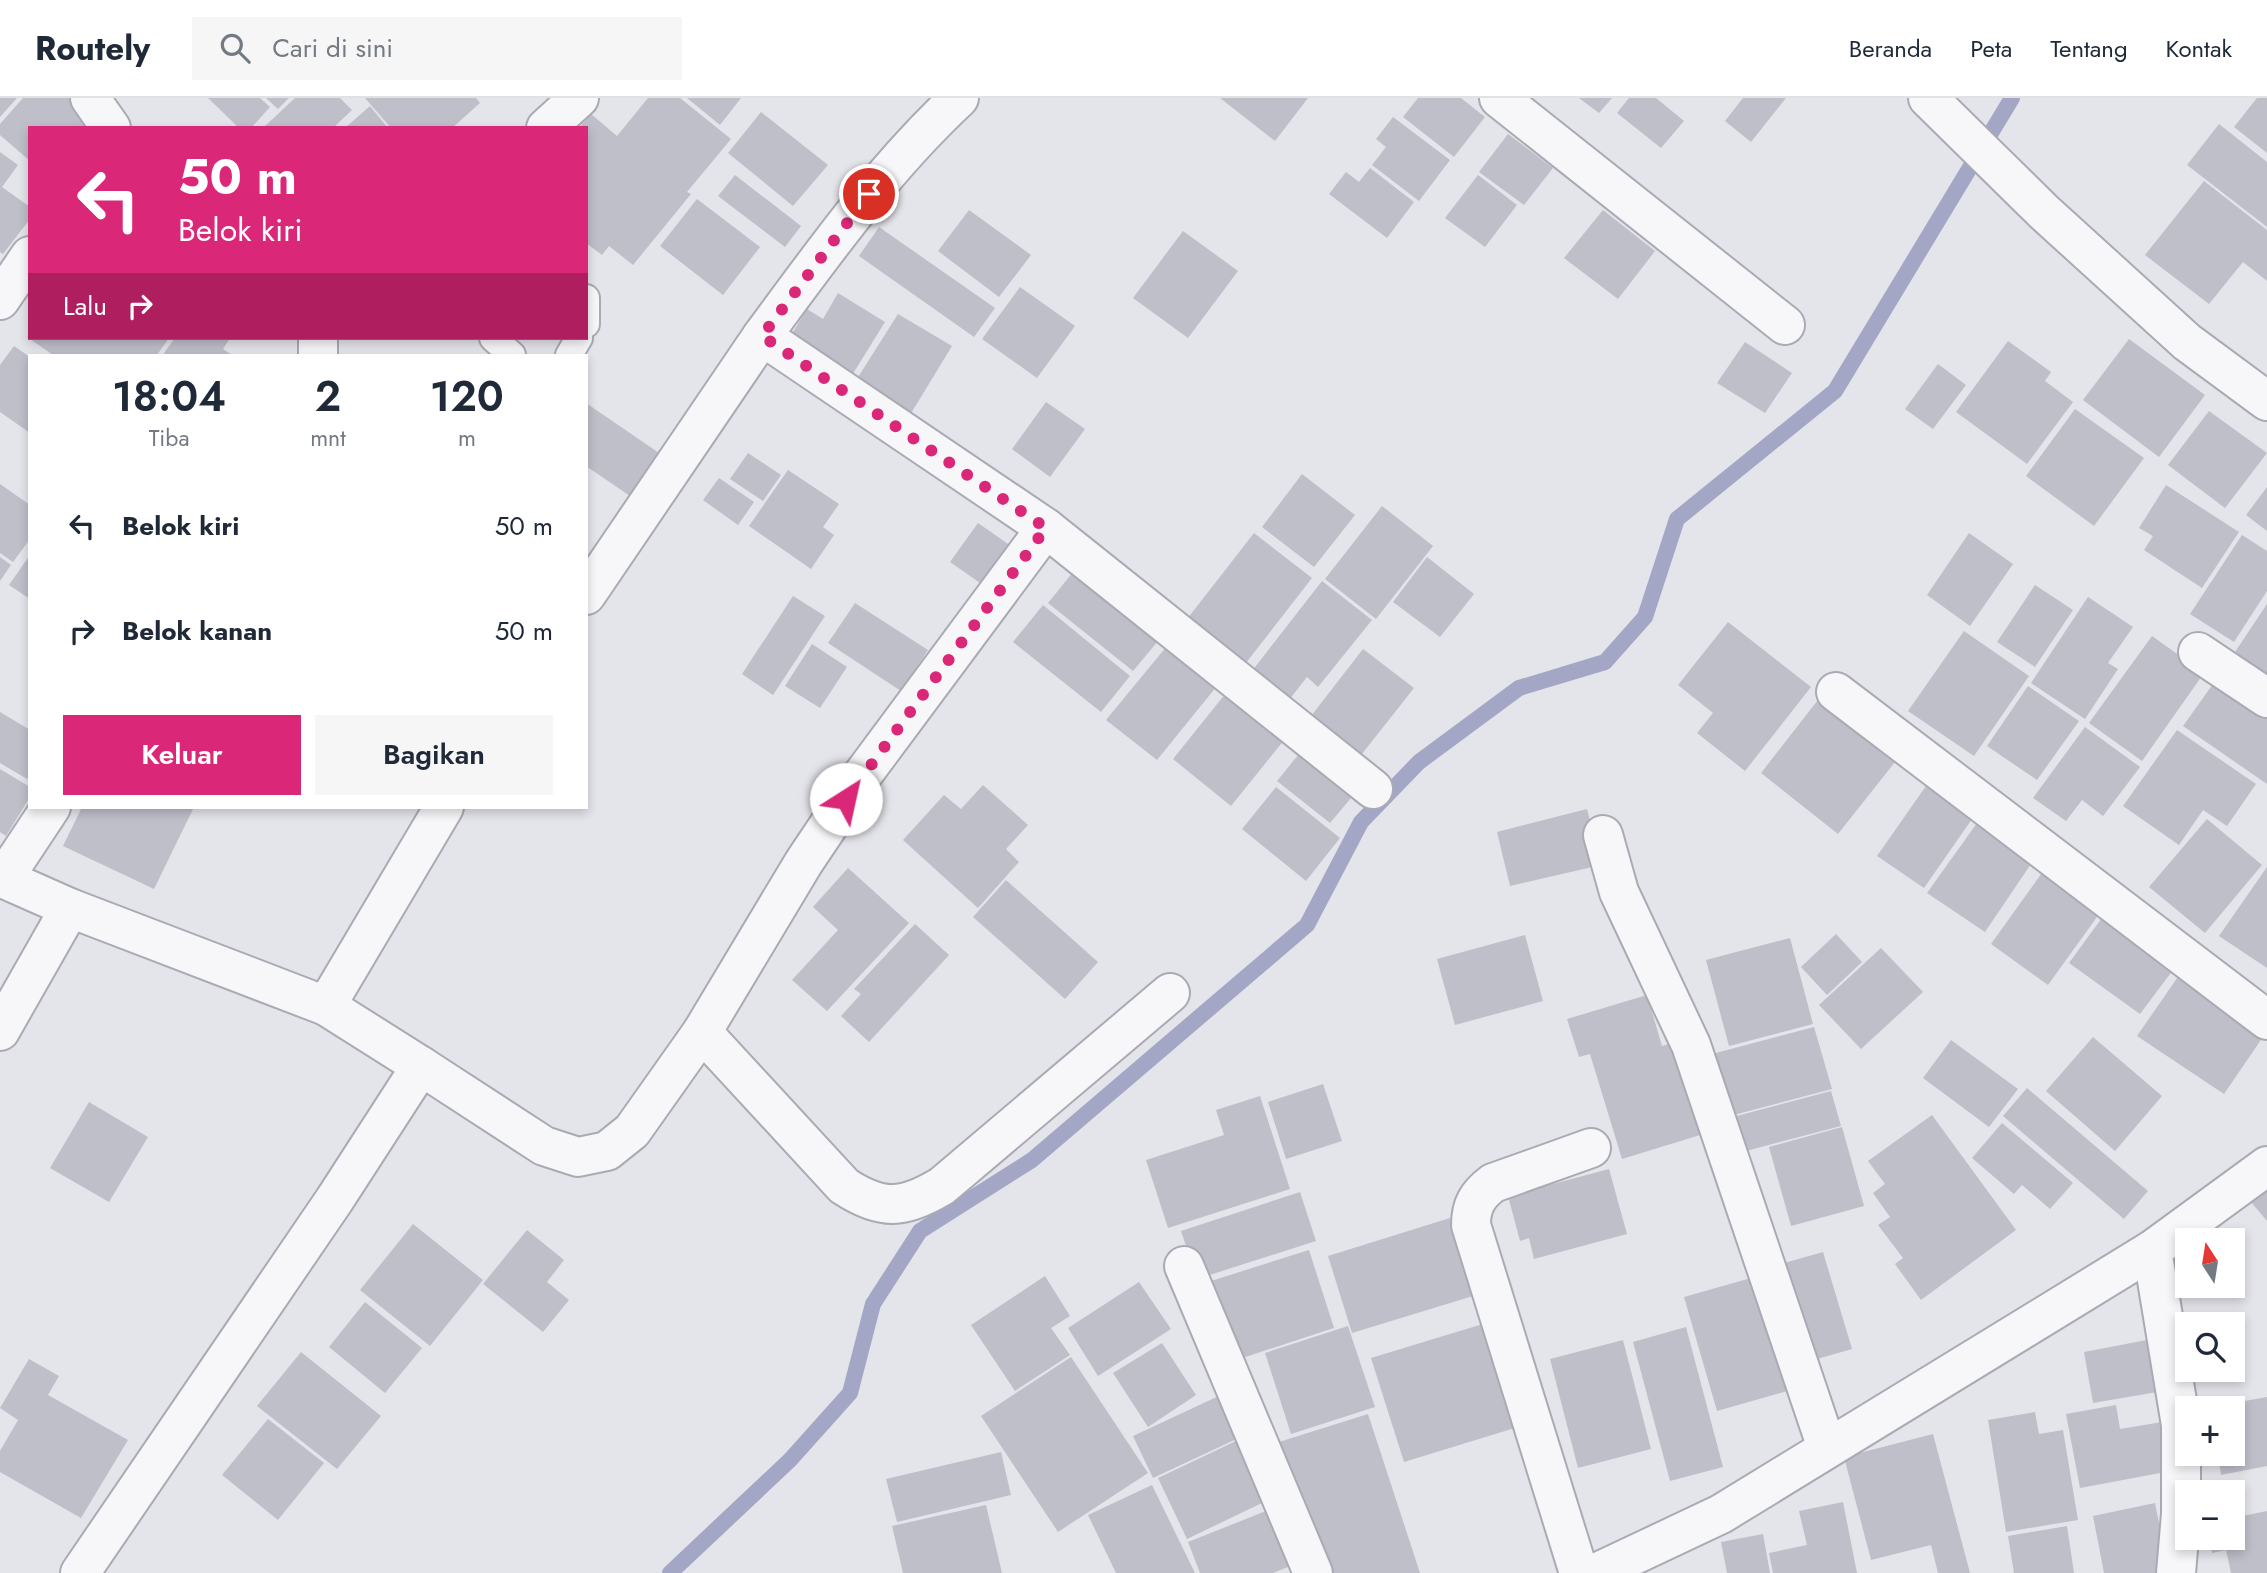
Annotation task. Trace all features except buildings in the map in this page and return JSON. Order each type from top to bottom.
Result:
[{"type":"street","points":[[90,98],[110,126]]},
{"type":"street","points":[[588,592],[762,336],[852,214],[922,133],[959,98]]},
{"type":"street","points":[[1499,98],[1785,325]]},
{"type":"street","points":[[1929,99],[2044,212],[2187,342],[2267,401]]},
{"type":"street","points":[[0,300],[28,259]]},
{"type":"street","points":[[762,336],[1046,528],[1373,789]]},
{"type":"street","points":[[50,809],[2,878],[70,908],[326,1006],[544,1146],[578,1157],[607,1151],[632,1131],[702,1032],[804,862],[860,777],[1046,528]]},
{"type":"street","points":[[2197,652],[2267,698]]},
{"type":"street","points":[[1836,692],[2267,1020]]},
{"type":"street","points":[[326,1006],[443,809]]},
{"type":"street","points":[[1603,835],[1619,892],[1691,1045],[1827,1448]]},
{"type":"street","points":[[0,1031],[70,908]]},
{"type":"street","points":[[702,1032],[844,1186],[864,1199],[889,1205],[915,1202],[942,1186],[1170,993]]},
{"type":"street","points":[[80,1573],[335,1199],[421,1066]]},
{"type":"street","points":[[1579,1573],[1471,1225],[1471,1209],[1483,1190],[1493,1183],[1591,1147]]},
{"type":"street","points":[[1596,1573],[1721,1514],[2151,1250],[2267,1166]]},
{"type":"street","points":[[2151,1250],[2181,1425],[2181,1514],[2176,1573]]},
{"type":"street","points":[[1184,1266],[1313,1573]]},
{"type":"lane","points":[[495,340],[511,354]]},
{"type":"waterway","points":[[670,1573],[790,1460],[850,1393],[873,1304],[920,1231],[1032,1160],[1307,925],[1361,822],[1419,762],[1519,688],[1605,662],[1645,617],[1677,519],[1835,391],[2012,98]]},
{"type":"route","points":[[846,799],[1046,528],[762,336],[869,194]]}]
